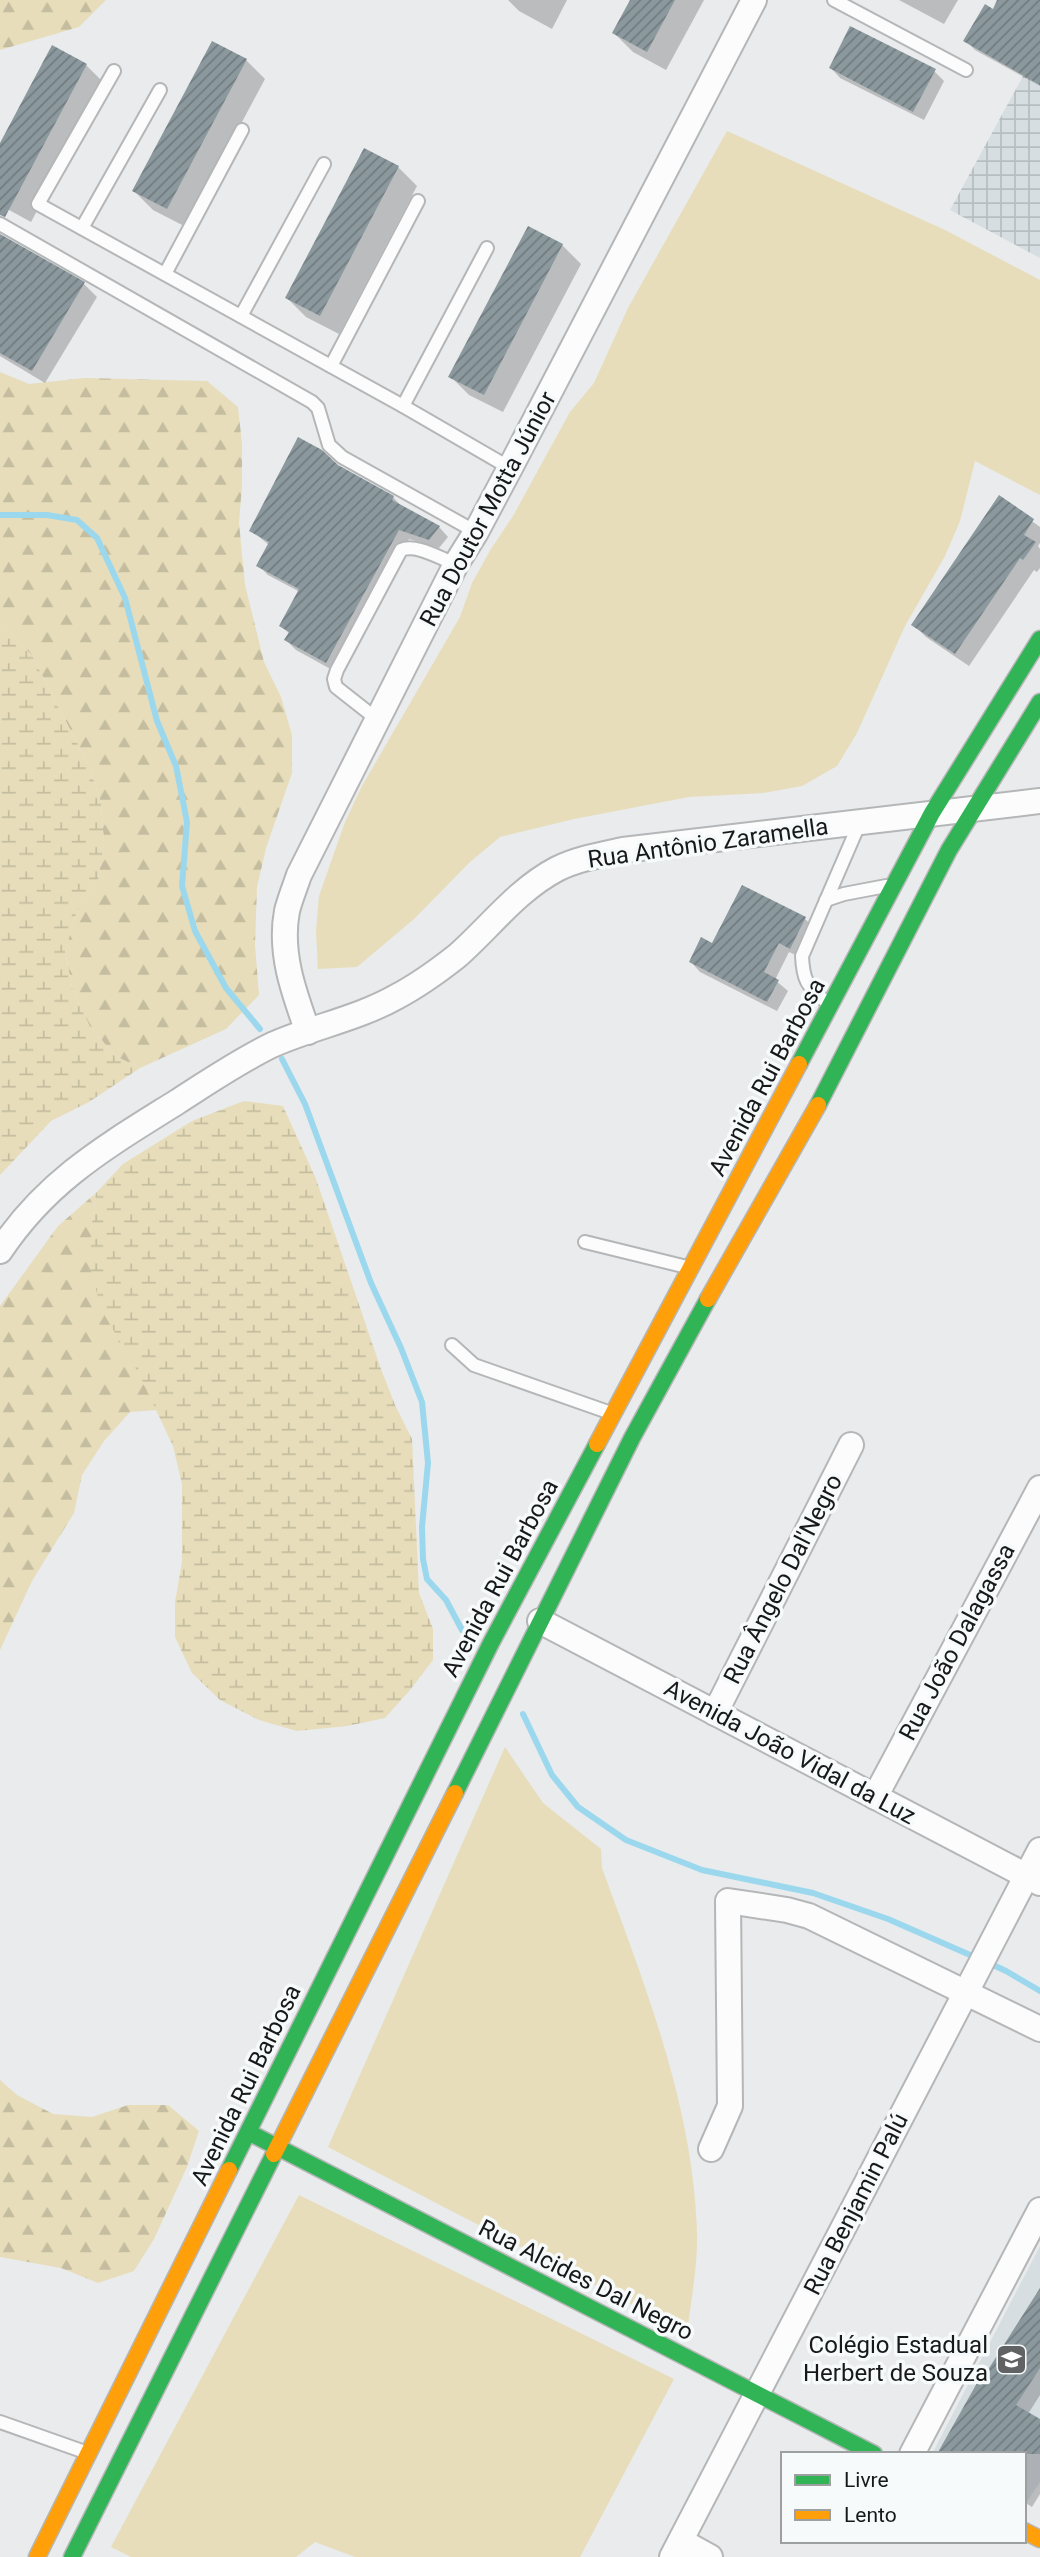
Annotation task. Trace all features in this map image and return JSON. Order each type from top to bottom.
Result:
[{"type":"main road","name":"Avenida Rui Barbosa","points":[[37,2557],[491,1643],[932,813],[1040,639]]},
{"type":"main road","points":[[72,2557],[668,1369],[799,1141],[928,889],[974,808],[1040,702]]},
{"type":"main road","name":"Rua Alcides Dal Negro","points":[[248,2132],[870,2452]]},
{"type":"street","name":"Rua Doutor Motta Júnior","points":[[308,1032],[288,970],[284,946],[287,911],[299,875],[456,564],[510,468],[754,0]]},
{"type":"street","name":"Rua Antônio Zaramella","points":[[0,1251],[12,1232],[47,1193],[87,1158],[254,1054],[363,1013],[395,998],[457,956],[536,882],[567,865],[622,850],[1040,801]]},
{"type":"street","name":"Rua Ângelo Dal'Negro","points":[[715,1713],[851,1445]]},
{"type":"street","name":"Rua João Dalagassa","points":[[875,1797],[1040,1488]]},
{"type":"street","name":"Avenida João Vidal da Luz","points":[[540,1621],[1033,1879]]},
{"type":"street","name":"Rua Benjamin Palú","points":[[676,2549],[989,1948],[1033,1879],[1040,1850]]},
{"type":"street","points":[[711,2149],[730,2106],[728,1901],[787,1910],[834,1926],[970,1985],[1040,2029]]},
{"type":"street","points":[[913,2452],[1040,2210]]},
{"type":"street","points":[[676,2549],[710,2557]]},
{"type":"lane","points":[[834,0],[966,70]]},
{"type":"lane","points":[[114,71],[38,204],[510,468]]},
{"type":"lane","points":[[82,228],[160,90]]},
{"type":"lane","points":[[165,274],[242,130]]},
{"type":"lane","points":[[241,316],[324,164]]},
{"type":"lane","points":[[331,366],[418,201]]},
{"type":"lane","points":[[0,224],[312,402],[318,408],[330,445],[342,457],[476,532]]},
{"type":"lane","points":[[403,406],[487,248]]},
{"type":"lane","points":[[378,720],[335,687],[337,670],[401,550],[419,550],[456,564]]},
{"type":"lane","points":[[831,1006],[810,989],[803,974],[802,956],[860,822]]},
{"type":"lane","points":[[826,900],[893,885]]},
{"type":"lane","points":[[585,1242],[691,1268]]},
{"type":"lane","points":[[453,1345],[474,1365],[613,1414]]},
{"type":"lane","points":[[0,2422],[89,2453]]},
{"type":"shaded area","points":[[1040,45],[1040,258],[950,210]]},
{"type":"shaded area","name":"Colégio Estadual Herbert de Souza","points":[[1040,2246],[1040,2482],[1026,2503],[1026,2452],[933,2452]]},
{"type":"green space","points":[[0,0],[106,0],[79,27],[0,50]]},
{"type":"green space","points":[[727,131],[945,230],[1040,280],[1040,495],[975,461],[960,521],[945,556],[905,626],[857,733],[837,766],[802,786],[763,793],[689,797],[574,819],[500,837],[470,862],[414,919],[357,967],[318,969],[316,931],[319,896],[345,822],[362,786],[460,617],[472,583],[491,549],[513,516],[570,412],[594,383],[628,308]]},
{"type":"green space","points":[[0,372],[29,384],[85,378],[207,381],[238,407],[242,444],[239,523],[245,585],[264,662],[281,697],[292,735],[292,773],[266,848],[257,887],[255,945],[259,995],[226,1029],[140,1068],[115,1056],[89,1025],[72,988],[65,950],[77,911],[98,880],[104,843],[101,803],[89,766],[32,656],[0,621]]},
{"type":"green space","points":[[0,621],[32,656],[89,766],[101,803],[104,843],[98,880],[77,911],[65,951],[72,988],[89,1025],[115,1056],[140,1068],[89,1102],[51,1121],[0,1175]]},
{"type":"green space","points":[[244,1101],[283,1106],[316,1179],[381,1369],[412,1439],[419,1593],[433,1629],[433,1660],[385,1718],[347,1726],[297,1731],[259,1720],[220,1700],[192,1673],[175,1637],[175,1602],[182,1562],[182,1484],[173,1446],[139,1374],[101,1309],[91,1270],[91,1231],[96,1193],[123,1164],[192,1121]]},
{"type":"green space","points":[[96,1193],[91,1231],[139,1374],[158,1410],[130,1412],[104,1441],[82,1475],[74,1513],[32,1581],[0,1650],[0,1306],[58,1226]]},
{"type":"green space","points":[[505,1747],[543,1803],[601,1849],[602,1868],[664,2047],[687,2138],[694,2185],[697,2244],[687,2333],[328,2147]]},
{"type":"green space","points":[[0,2080],[17,2095],[53,2114],[92,2117],[128,2105],[168,2105],[199,2131],[187,2167],[154,2239],[134,2271],[98,2283],[61,2268],[0,2257]]},
{"type":"green space","points":[[299,2195],[674,2379],[580,2557],[355,2557],[315,2542],[296,2557],[131,2557],[111,2547]]},
{"type":"building","points":[[630,0],[675,0],[647,52],[612,33]]},
{"type":"building","points":[[997,0],[1040,0],[1040,85],[963,41],[985,4],[993,9]]},
{"type":"building","points":[[850,26],[936,69],[913,112],[829,68]]},
{"type":"building","points":[[212,41],[247,59],[167,209],[132,191]]},
{"type":"building","points":[[52,45],[87,64],[5,217],[0,215],[0,143]]},
{"type":"building","points":[[364,148],[399,166],[320,316],[285,298]]},
{"type":"building","points":[[528,226],[563,244],[484,395],[448,377]]},
{"type":"building","points":[[0,234],[85,282],[32,371],[0,353]]},
{"type":"building","points":[[298,437],[322,450],[338,465],[394,496],[392,500],[440,526],[429,540],[399,530],[326,663],[284,640],[289,632],[279,626],[299,589],[256,566],[269,542],[249,531]]},
{"type":"building","points":[[999,495],[1034,519],[1024,535],[1036,542],[1023,560],[1020,558],[955,654],[911,625]]},
{"type":"building","points":[[742,885],[806,917],[790,949],[779,943],[764,972],[779,980],[767,1002],[689,962],[701,937],[712,943]]},
{"type":"building","name":"Colégio Estadual Herbert de Souza","points":[[1040,2288],[1040,2368],[1016,2405],[1040,2419],[1040,2454],[938,2452],[977,2383],[979,2384]]},
{"type":"waterway","points":[[0,515],[47,515],[77,520],[97,538],[125,598],[157,721],[176,766],[187,822],[182,886],[195,931],[226,988],[260,1029]]},
{"type":"waterway","points":[[282,1059],[305,1104],[371,1283],[422,1402],[428,1463],[422,1527],[423,1559],[427,1579],[446,1600],[462,1630]]},
{"type":"waterway","points":[[523,1714],[552,1775],[578,1807],[626,1840],[702,1870],[813,1893],[888,1919],[977,1958]]},
{"type":"waterway","points":[[987,1962],[1040,1991]]},
{"type":"traffic: fast","points":[[799,1064],[932,813],[1040,639]]},
{"type":"traffic: fast","points":[[818,1105],[949,850],[1040,702]]},
{"type":"traffic: fast","points":[[455,1793],[632,1438],[708,1299]]},
{"type":"traffic: fast","points":[[229,2170],[491,1643],[597,1444]]},
{"type":"traffic: fast","points":[[252,2134],[870,2452]]},
{"type":"traffic: fast","points":[[72,2557],[274,2154]]},
{"type":"traffic: slow","points":[[597,1444],[799,1064]]},
{"type":"traffic: slow","points":[[708,1299],[818,1105]]},
{"type":"traffic: slow","points":[[274,2154],[455,1793]]},
{"type":"traffic: slow","points":[[37,2557],[229,2170]]},
{"type":"traffic: slow","points":[[1026,2532],[1040,2539]]},
{"type":"place","name":"Colégio Estadual Herbert de Souza","points":[[1011,2359]]}]
